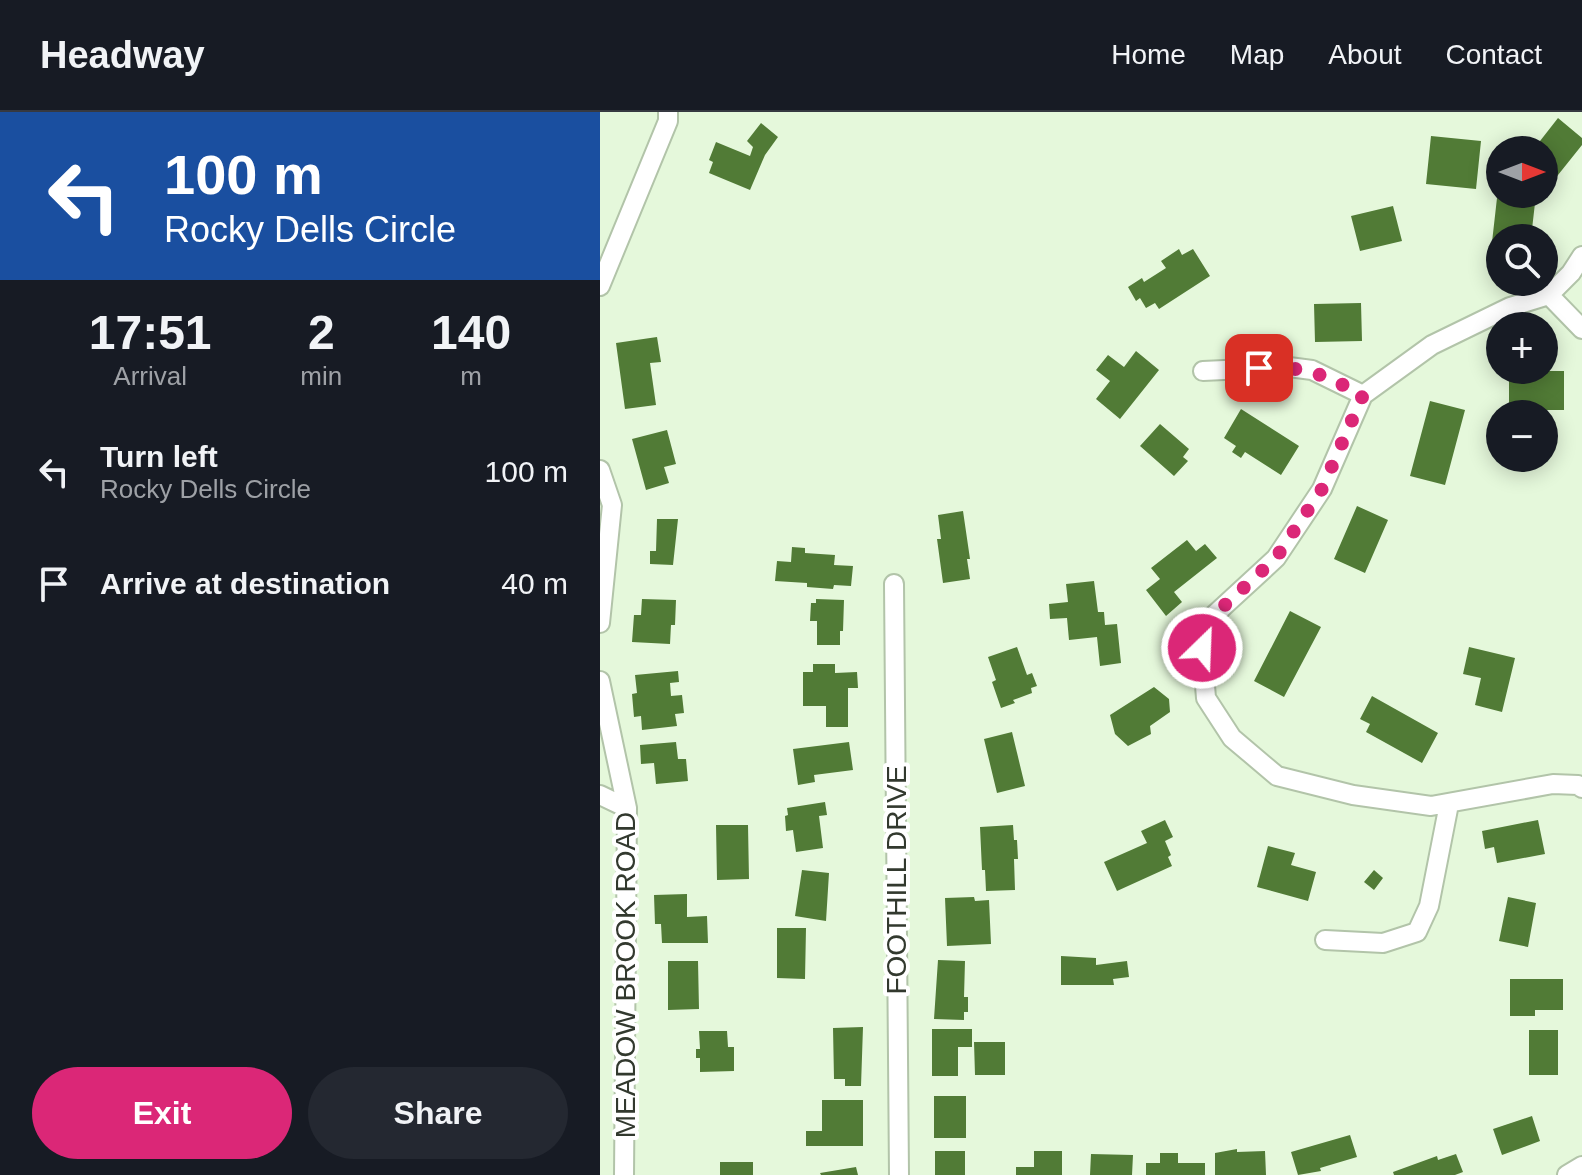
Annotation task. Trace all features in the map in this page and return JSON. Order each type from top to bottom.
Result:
[{"type":"street","points":[[600,286],[668,121],[668,112]]},
{"type":"street","points":[[1558,286],[1582,256]]},
{"type":"street","points":[[1546,296],[1510,307],[1432,345],[1363,395],[1322,489],[1276,558],[1213,616],[1202,648],[1206,698],[1232,738],[1277,776],[1353,795],[1431,806],[1553,784],[1578,785],[1582,788]]},
{"type":"street","points":[[1550,296],[1582,329]]},
{"type":"street","points":[[1203,371],[1289,367],[1312,370],[1363,395]]},
{"type":"street","points":[[600,470],[612,505],[600,623]]},
{"type":"street","name":"FOOTHILL DRIVE","points":[[894,584],[899,1175]]},
{"type":"street","name":"MEADOW BROOK ROAD","points":[[600,681],[627,808],[624,1175]]},
{"type":"street","points":[[600,795],[627,808]]},
{"type":"street","points":[[1325,940],[1383,943],[1417,932],[1429,906],[1449,804]]},
{"type":"street","points":[[1567,1175],[1582,1166]]},
{"type":"building","points":[[1558,118],[1582,138],[1582,145],[1558,175],[1558,136],[1544,136]]},
{"type":"building","points":[[761,123],[778,137],[765,155],[750,190],[709,173],[713,162],[709,160],[716,142],[750,156],[753,147],[747,141]]},
{"type":"building","points":[[1431,136],[1481,141],[1476,189],[1426,184]]},
{"type":"building","points":[[1393,206],[1402,241],[1360,251],[1351,216]]},
{"type":"building","points":[[1496,208],[1534,208],[1533,224],[1494,224]]},
{"type":"building","points":[[1179,249],[1182,255],[1193,249],[1210,276],[1159,309],[1155,303],[1146,308],[1140,298],[1136,301],[1128,287],[1142,278],[1144,282],[1166,268],[1161,261]]},
{"type":"building","points":[[1361,303],[1362,341],[1315,342],[1314,304]]},
{"type":"building","points":[[657,337],[661,362],[650,363],[656,405],[625,409],[616,343]]},
{"type":"building","points":[[1136,351],[1159,370],[1120,419],[1096,399],[1110,381],[1096,370],[1108,355],[1124,367]]},
{"type":"building","points":[[1558,371],[1564,371],[1564,410],[1558,410],[1558,400],[1509,400],[1509,384],[1558,384]]},
{"type":"building","points":[[1430,401],[1465,410],[1445,485],[1410,476]]},
{"type":"building","points":[[1241,409],[1299,446],[1281,475],[1245,452],[1241,458],[1232,452],[1236,446],[1224,438]]},
{"type":"building","points":[[1160,424],[1189,449],[1183,457],[1188,461],[1174,476],[1140,446]]},
{"type":"building","points":[[667,430],[676,464],[664,467],[669,483],[646,490],[632,439]]},
{"type":"building","points":[[1357,506],[1388,520],[1365,573],[1334,559]]},
{"type":"building","points":[[963,511],[970,579],[943,583],[937,539],[941,539],[938,515]]},
{"type":"building","points":[[657,519],[678,519],[673,565],[650,564],[650,551],[656,551]]},
{"type":"building","points":[[1187,540],[1196,551],[1205,544],[1217,558],[1174,592],[1182,602],[1166,616],[1146,590],[1160,579],[1151,568]]},
{"type":"building","points":[[792,547],[805,548],[805,553],[835,555],[834,565],[853,566],[851,586],[834,585],[833,589],[775,581],[777,561],[791,562]]},
{"type":"building","points":[[1094,581],[1098,612],[1104,612],[1105,625],[1117,624],[1121,663],[1100,666],[1097,637],[1069,640],[1067,618],[1050,619],[1049,604],[1068,602],[1066,584]]},
{"type":"building","points":[[642,599],[676,600],[670,644],[632,642],[634,615],[641,615]]},
{"type":"building","points":[[816,599],[844,600],[840,645],[817,645],[817,621],[810,621],[811,603],[816,603]]},
{"type":"building","points":[[1290,611],[1321,627],[1284,697],[1254,681]]},
{"type":"building","points":[[1017,647],[1027,675],[1032,673],[1037,686],[1031,688],[1032,693],[1001,708],[988,657]]},
{"type":"building","points":[[1469,647],[1515,658],[1502,712],[1475,705],[1481,678],[1463,674]]},
{"type":"building","points":[[813,664],[835,664],[835,673],[857,672],[858,688],[848,688],[848,727],[826,727],[826,706],[803,706],[803,672],[813,672]]},
{"type":"building","points":[[678,671],[679,682],[670,683],[671,696],[682,695],[684,713],[675,714],[677,726],[642,730],[641,716],[634,717],[632,694],[637,693],[635,675]]},
{"type":"building","points":[[1154,687],[1169,699],[1170,712],[1150,726],[1151,734],[1128,746],[1115,734],[1110,715]]},
{"type":"building","points":[[1372,696],[1438,733],[1422,763],[1366,732],[1370,724],[1360,719]]},
{"type":"building","points":[[1012,732],[1025,786],[997,793],[984,739]]},
{"type":"building","points":[[676,742],[678,759],[686,759],[688,781],[656,784],[654,763],[641,764],[640,745]]},
{"type":"building","points":[[849,742],[853,770],[814,775],[815,782],[798,785],[793,749]]},
{"type":"building","points":[[825,802],[827,815],[819,816],[823,848],[796,852],[793,830],[786,831],[787,808]]},
{"type":"building","points":[[1165,820],[1173,837],[1165,841],[1172,866],[1117,891],[1104,862],[1147,843],[1141,831]]},
{"type":"building","points":[[1538,820],[1545,854],[1497,863],[1494,847],[1485,849],[1482,831]]},
{"type":"building","points":[[716,825],[748,825],[749,879],[717,880]]},
{"type":"building","points":[[1013,825],[1018,859],[1014,859],[1015,890],[986,891],[980,827]]},
{"type":"building","points":[[1268,846],[1295,853],[1291,865],[1316,872],[1308,901],[1257,887]]},
{"type":"building","points":[[802,870],[829,873],[826,921],[795,916]]},
{"type":"building","points":[[1374,870],[1383,878],[1374,890],[1364,882]]},
{"type":"building","points":[[687,894],[687,917],[707,916],[708,943],[662,943],[661,924],[655,924],[654,895]]},
{"type":"building","points":[[974,897],[975,901],[989,900],[991,944],[947,946],[945,898]]},
{"type":"building","points":[[1508,897],[1536,903],[1528,947],[1499,941]]},
{"type":"building","points":[[777,928],[806,928],[805,979],[777,978]]},
{"type":"building","points":[[1061,956],[1096,958],[1096,965],[1127,961],[1129,977],[1113,979],[1114,985],[1061,985]]},
{"type":"building","points":[[938,960],[965,961],[964,997],[968,997],[968,1012],[964,1012],[964,1020],[934,1019]]},
{"type":"building","points":[[668,961],[698,961],[699,1009],[668,1010]]},
{"type":"building","points":[[1510,979],[1563,979],[1563,1010],[1535,1010],[1535,1016],[1510,1016]]},
{"type":"building","points":[[863,1027],[861,1086],[845,1086],[845,1079],[834,1079],[833,1028]]},
{"type":"building","points":[[932,1029],[972,1029],[972,1047],[958,1047],[958,1076],[932,1076]]},
{"type":"building","points":[[1529,1030],[1558,1030],[1558,1075],[1529,1075]]},
{"type":"building","points":[[699,1031],[727,1031],[728,1047],[734,1047],[734,1071],[700,1072],[700,1058],[696,1058],[696,1049],[700,1049]]},
{"type":"building","points":[[974,1042],[1005,1042],[1005,1075],[975,1075]]},
{"type":"building","points":[[934,1096],[966,1096],[966,1138],[934,1138]]},
{"type":"building","points":[[822,1100],[863,1100],[863,1146],[806,1146],[806,1131],[822,1131]]},
{"type":"building","points":[[1532,1116],[1540,1141],[1502,1155],[1493,1129]]},
{"type":"building","points":[[1350,1135],[1357,1157],[1320,1168],[1321,1171],[1298,1175],[1291,1152]]},
{"type":"building","points":[[1237,1149],[1237,1152],[1265,1151],[1266,1175],[1215,1175],[1215,1153]]},
{"type":"building","points":[[935,1151],[965,1151],[965,1175],[935,1175]]},
{"type":"building","points":[[1034,1151],[1062,1151],[1062,1175],[1016,1175],[1016,1167],[1034,1167]]},
{"type":"building","points":[[1160,1153],[1178,1153],[1178,1163],[1205,1163],[1205,1175],[1146,1175],[1146,1163],[1160,1163]]},
{"type":"building","points":[[1091,1154],[1133,1155],[1132,1175],[1090,1175]]},
{"type":"building","points":[[1456,1154],[1463,1172],[1455,1175],[1394,1175],[1393,1172],[1437,1156],[1438,1160]]},
{"type":"building","points":[[720,1162],[753,1162],[753,1175],[720,1175]]},
{"type":"building","points":[[856,1167],[858,1175],[820,1173]]},
{"type":"route","points":[[1202,648],[1213,616],[1276,558],[1322,489],[1363,395],[1312,370],[1259,368]]}]
